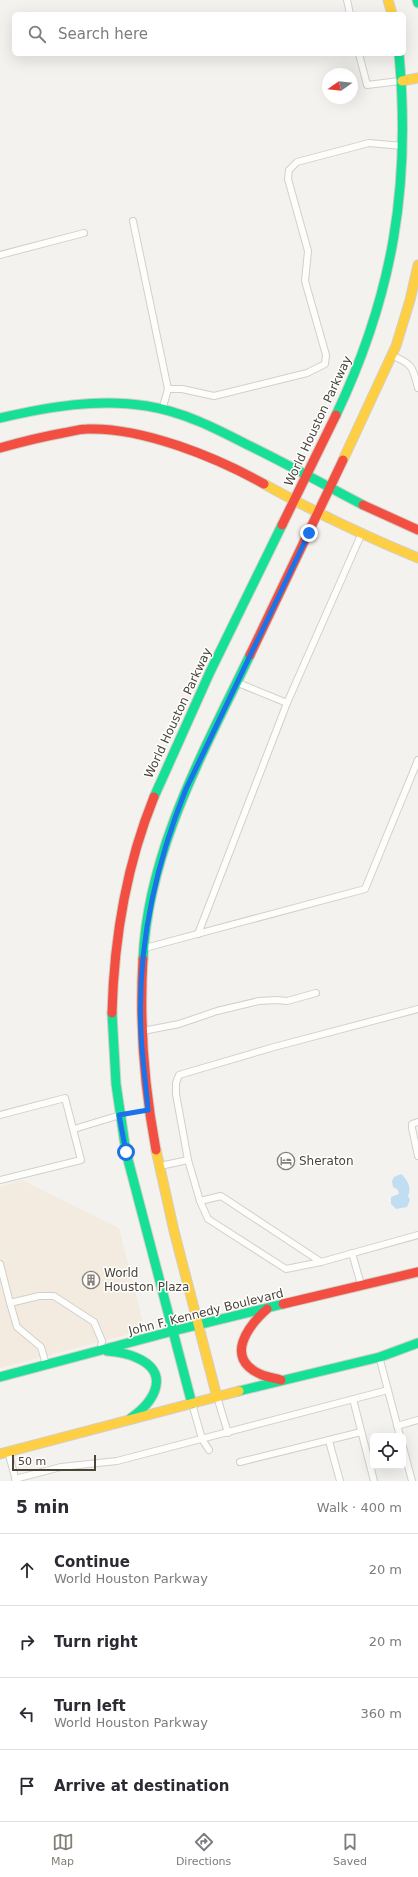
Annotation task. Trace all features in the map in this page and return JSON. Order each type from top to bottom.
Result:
[{"type":"main road","points":[[388,0],[391,12]]},
{"type":"main road","name":"World Houston Parkway","points":[[192,1404],[126,1152],[119,1115],[112,1045],[114,953],[127,878],[148,812],[168,763],[216,668],[353,378],[387,290],[395,239],[400,192],[402,81],[399,56]]},
{"type":"main road","points":[[402,81],[418,78]]},
{"type":"main road","points":[[217,1397],[158,1167],[141,1112],[143,948],[147,885],[183,796],[234,680],[318,513],[392,356],[411,299],[418,264]]},
{"type":"main road","points":[[0,418],[58,405],[91,403],[162,409],[197,419],[307,474],[330,488],[396,522],[418,530]]},
{"type":"main road","points":[[0,448],[33,439],[86,429],[124,428],[218,461],[361,534],[418,558]]},
{"type":"main road","points":[[127,878],[147,885]]},
{"type":"main road","points":[[119,1115],[141,1112]]},
{"type":"main road","name":"John F. Kennedy Boulevard","points":[[0,1377],[173,1331],[200,1326],[418,1272]]},
{"type":"main road","points":[[266,1309],[246,1330],[241,1344],[242,1354],[246,1364],[255,1372],[281,1380]]},
{"type":"main road","points":[[4,1453],[281,1380],[380,1357],[418,1343]]},
{"type":"main road","points":[[101,1350],[128,1354],[139,1358],[146,1363],[155,1374],[158,1386],[149,1404],[124,1422]]},
{"type":"lane","points":[[347,0],[350,12]]},
{"type":"lane","points":[[360,56],[367,85],[402,81]]},
{"type":"lane","points":[[168,389],[182,388],[214,396],[307,373],[325,364],[326,355],[306,281],[308,251],[288,179],[289,170],[298,162],[369,143],[402,146]]},
{"type":"lane","points":[[133,221],[168,389],[162,409]]},
{"type":"lane","points":[[0,255],[84,233]]},
{"type":"lane","points":[[392,356],[413,367],[418,388]]},
{"type":"lane","points":[[198,934],[287,702],[361,534]]},
{"type":"lane","points":[[234,680],[287,702]]},
{"type":"lane","points":[[143,948],[365,889],[418,760]]},
{"type":"lane","points":[[141,1032],[179,1024],[217,1011],[259,1001],[287,1001],[316,993]]},
{"type":"lane","points":[[418,1009],[274,1046],[179,1075],[176,1083],[176,1094],[188,1160],[200,1201],[208,1219],[286,1269],[321,1262],[418,1235]]},
{"type":"lane","points":[[0,1115],[65,1098],[81,1160],[0,1180]]},
{"type":"lane","points":[[74,1129],[119,1115]]},
{"type":"lane","points":[[418,1122],[412,1124],[412,1128],[418,1152]]},
{"type":"lane","points":[[158,1167],[188,1160]]},
{"type":"lane","points":[[200,1201],[221,1196],[321,1262]]},
{"type":"lane","points":[[352,1253],[361,1287]]},
{"type":"lane","points":[[0,1264],[17,1326],[41,1347],[47,1364]]},
{"type":"lane","points":[[10,1303],[39,1296],[54,1296],[94,1322],[102,1341],[101,1350]]},
{"type":"lane","points":[[380,1357],[399,1433]]},
{"type":"lane","points":[[4,1453],[15,1480],[61,1467],[116,1461],[388,1390]]},
{"type":"lane","points":[[217,1397],[228,1433]]},
{"type":"lane","points":[[353,1399],[374,1481]]},
{"type":"lane","points":[[192,1404],[202,1439],[209,1450]]},
{"type":"lane","points":[[397,1426],[418,1420]]},
{"type":"lane","points":[[240,1462],[361,1432]]},
{"type":"lane","points":[[329,1441],[340,1481]]},
{"type":"lane","points":[[406,1458],[412,1481]]},
{"type":"shaded area","points":[[22,1180],[119,1228],[145,1330],[0,1368],[0,1187]]},
{"type":"water","points":[[401,1174],[408,1184],[408,1196],[410,1200],[407,1207],[396,1209],[391,1204],[391,1197],[399,1194],[398,1190],[393,1187],[392,1181],[394,1177]]},
{"type":"traffic: fast","points":[[336,415],[356,370],[372,327],[384,283],[393,239],[399,195],[402,149],[402,102],[399,56]]},
{"type":"traffic: fast","points":[[0,418],[54,407],[91,403],[147,406],[174,412],[211,427],[363,505]]},
{"type":"traffic: fast","points":[[154,797],[210,672],[282,525]]},
{"type":"traffic: fast","points":[[143,959],[147,919],[155,879],[167,840],[197,765],[250,655]]},
{"type":"traffic: fast","points":[[112,1013],[116,1084],[126,1152],[192,1404]]},
{"type":"traffic: fast","points":[[0,1377],[173,1331],[283,1304]]},
{"type":"traffic: fast","points":[[239,1391],[380,1357],[418,1343]]},
{"type":"traffic: fast","points":[[107,1351],[135,1357],[146,1363],[153,1370],[156,1378],[156,1387],[153,1395],[140,1411],[131,1418]]},
{"type":"traffic: slow","points":[[388,0],[391,12]]},
{"type":"traffic: slow","points":[[402,81],[418,78]]},
{"type":"traffic: slow","points":[[343,460],[396,346],[410,300],[418,265]]},
{"type":"traffic: slow","points":[[264,484],[340,523],[418,558]]},
{"type":"traffic: slow","points":[[156,1150],[174,1231],[217,1397]]},
{"type":"traffic: slow","points":[[0,1454],[239,1391]]},
{"type":"traffic: jam","points":[[282,525],[336,415]]},
{"type":"traffic: jam","points":[[0,448],[78,430],[108,430],[131,433],[155,438],[201,454],[264,484]]},
{"type":"traffic: jam","points":[[250,655],[343,460]]},
{"type":"traffic: jam","points":[[363,505],[418,530]]},
{"type":"traffic: jam","points":[[112,1013],[115,957],[123,903],[136,849],[154,797]]},
{"type":"traffic: jam","points":[[143,959],[142,1032],[148,1102],[156,1150]]},
{"type":"traffic: jam","points":[[283,1304],[418,1272]]},
{"type":"traffic: jam","points":[[267,1309],[247,1333],[241,1351],[243,1359],[249,1367],[262,1375],[281,1380]]},
{"type":"place","name":"Sheraton","points":[[286,1161]]},
{"type":"place","name":"World Houston Plaza","points":[[91,1280]]},
{"type":"route","points":[[126,1152],[119,1115],[148,1110],[141,1032],[141,981],[143,948],[154,887],[170,829],[186,789],[309,533]]}]
